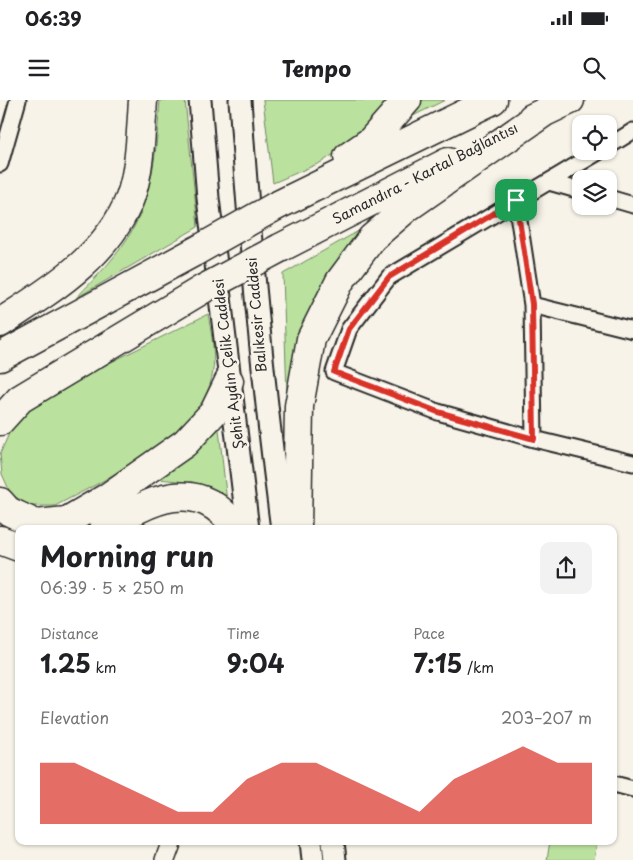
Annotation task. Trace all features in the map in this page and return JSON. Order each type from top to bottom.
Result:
[{"type":"highway","points":[[0,324],[90,259],[114,229],[130,198],[137,164],[143,100]]},
{"type":"highway","points":[[276,206],[371,141],[407,100]]},
{"type":"highway","points":[[0,357],[276,206],[493,100]]},
{"type":"highway","points":[[297,525],[298,406],[311,339],[340,281],[372,238],[408,206],[559,105]]},
{"type":"highway","name":"Samandıra - Kartal Bağlantısı","points":[[203,289],[559,105]]},
{"type":"highway","points":[[0,398],[203,289]]},
{"type":"highway","points":[[0,421],[20,399],[203,289]]},
{"type":"highway","points":[[0,502],[8,511],[36,524],[67,521],[108,497],[185,443],[214,412],[229,381]]},
{"type":"highway","points":[[110,525],[138,507],[167,498],[202,498],[225,512],[234,525]]},
{"type":"highway","points":[[0,540],[15,546]]},
{"type":"main road","name":"Şehit Aydın Çelik Caddesi","points":[[200,100],[208,198],[247,525]]},
{"type":"main road","name":"Balıkesir Caddesi","points":[[240,100],[263,387],[281,525]]},
{"type":"main road","points":[[311,845],[313,860]]},
{"type":"main road","points":[[333,845],[335,860]]},
{"type":"street","points":[[0,164],[18,100]]},
{"type":"street","points":[[617,141],[633,132]]},
{"type":"street","points":[[585,160],[389,277],[349,329],[334,372],[438,412],[534,439],[633,463]]},
{"type":"street","points":[[549,182],[572,188]]},
{"type":"street","points":[[516,200],[532,304],[534,439]]},
{"type":"street","points":[[617,200],[633,204]]},
{"type":"street","points":[[532,304],[633,330]]},
{"type":"street","points":[[617,785],[633,789]]},
{"type":"street","points":[[165,860],[171,845]]},
{"type":"green space","points":[[160,100],[185,100],[198,227],[76,298],[122,246],[141,212],[153,165]]},
{"type":"green space","points":[[263,100],[395,100],[360,136],[322,162],[273,183]]},
{"type":"green space","points":[[421,100],[445,100],[407,119]]},
{"type":"green space","points":[[369,225],[336,263],[317,299],[287,396],[283,274]]},
{"type":"green space","points":[[208,314],[214,362],[210,384],[199,407],[204,411],[179,435],[101,482],[55,506],[30,506],[11,494],[2,474],[0,454],[11,429],[35,400]]},
{"type":"green space","points":[[218,420],[227,503],[219,495],[192,483],[151,478]]},
{"type":"green space","points":[[549,845],[596,845],[594,860],[547,860]]},
{"type":"route","points":[[516,200],[532,304],[534,439],[438,412],[334,372],[349,329],[389,277],[516,200]]}]
